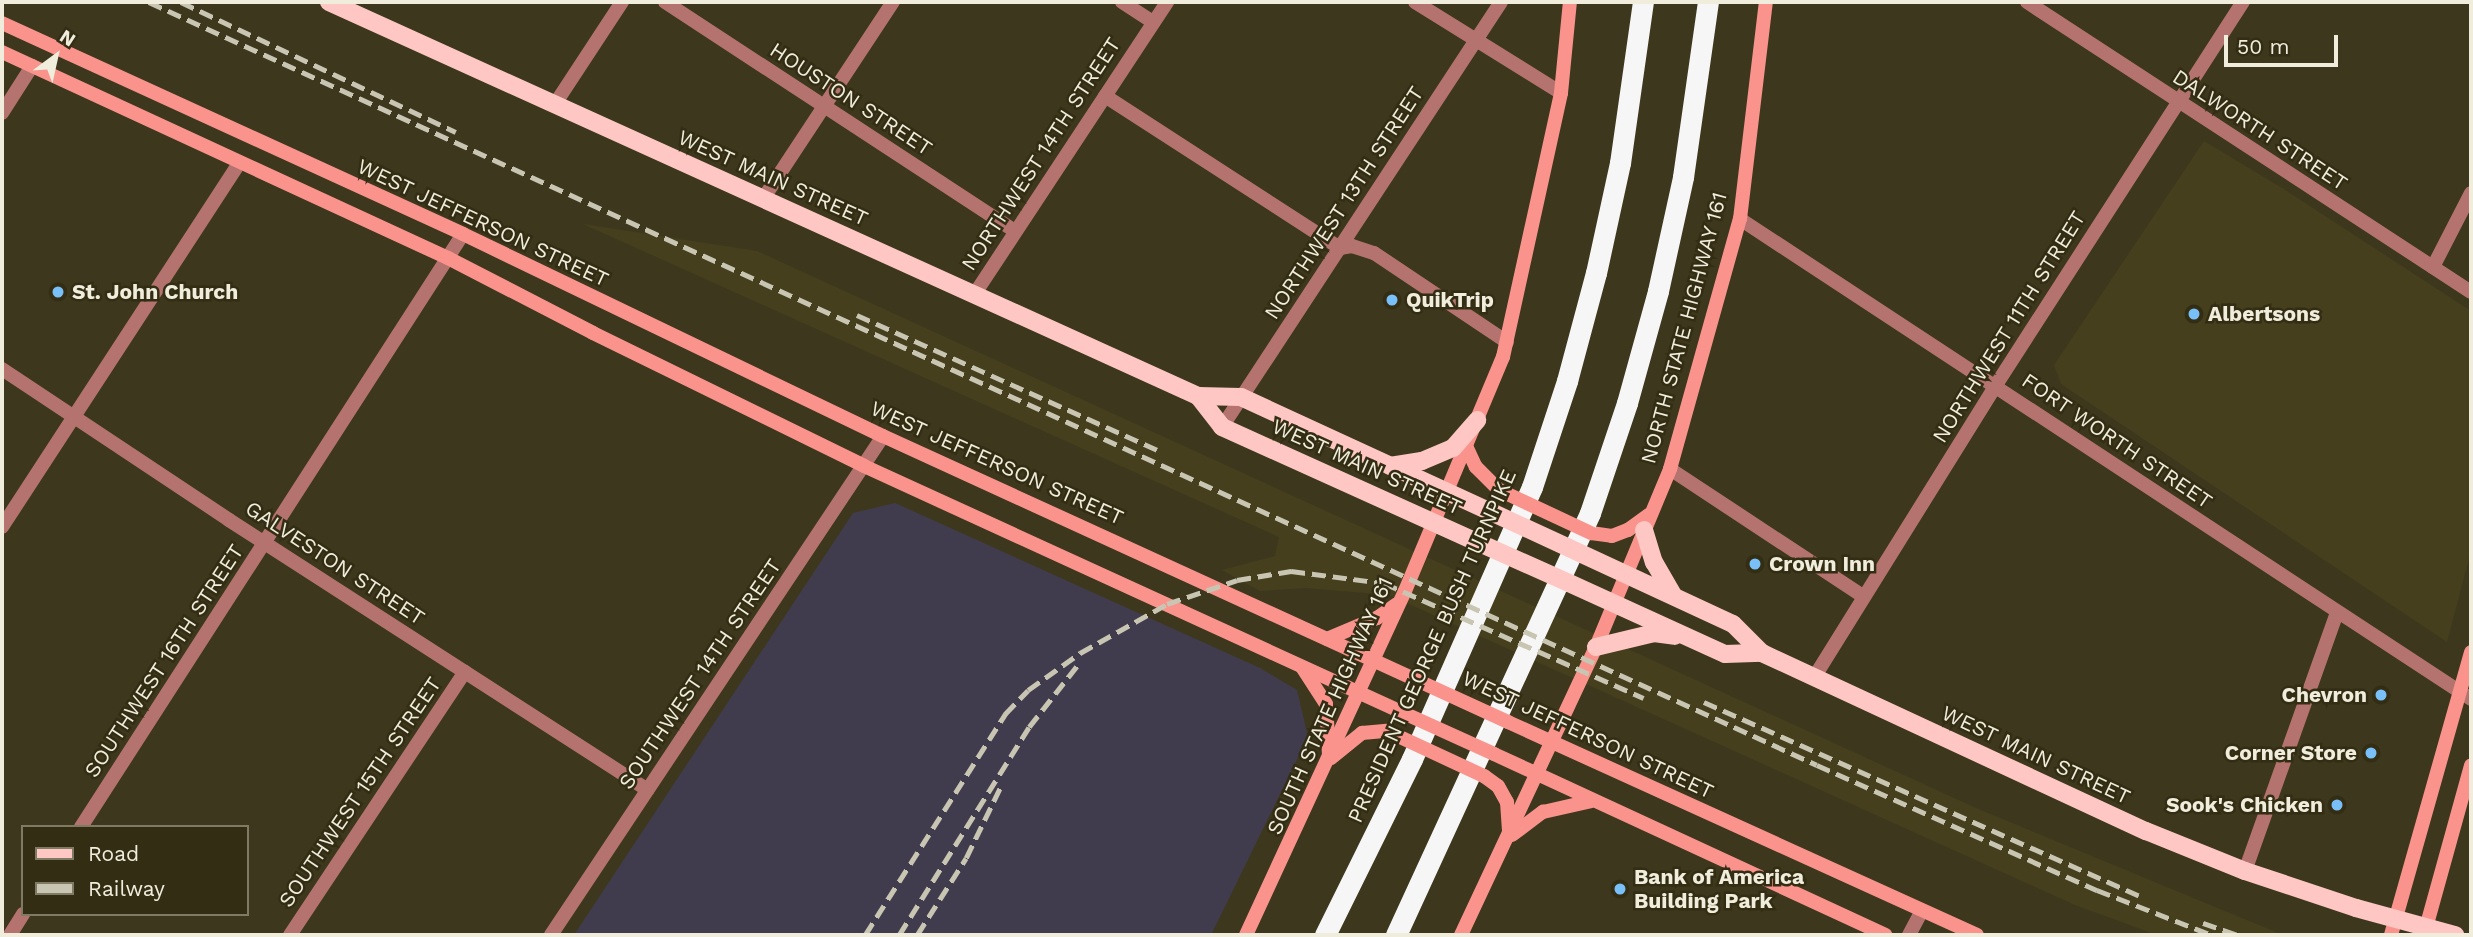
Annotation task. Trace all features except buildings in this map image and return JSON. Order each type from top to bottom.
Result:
[{"type":"highway","name":"PRESIDENT GEORGE BUSH TURNPIKE","points":[[1325,935],[1417,748],[1532,487],[1567,381],[1596,273],[1620,163],[1643,2]]},
{"type":"highway","points":[[1396,935],[1590,513],[1627,403],[1658,291],[1683,177],[1708,2]]},
{"type":"main road","points":[[1447,492],[1507,342],[1561,93],[1570,2]]},
{"type":"main road","name":"NORTH STATE HIGHWAY 161","points":[[1627,575],[1670,469],[1740,219],[1766,2]]},
{"type":"main road","name":"WEST MAIN STREET","points":[[341,4],[1198,397],[1241,397],[1734,624],[1762,653],[2146,831],[2245,871],[2356,908],[2455,935]]},
{"type":"main road","name":"WEST JEFFERSON STREET","points":[[2,23],[463,234],[883,436],[1977,935]]},
{"type":"main road","points":[[2,52],[448,258],[593,333],[864,466],[1885,935]]},
{"type":"main road","name":"WEST MAIN STREET","points":[[1198,397],[1222,427],[1725,654],[1762,653]]},
{"type":"main road","points":[[1390,466],[1422,461],[1453,448],[1477,420]]},
{"type":"main road","points":[[1466,446],[1476,467],[1499,490],[1591,533],[1612,536],[1647,523],[1654,562],[1674,596]]},
{"type":"main road","name":"SOUTH STATE HIGHWAY 161","points":[[1246,935],[1360,692],[1447,492]]},
{"type":"main road","points":[[1461,935],[1627,575]]},
{"type":"main road","points":[[1327,639],[1377,618],[1398,604]]},
{"type":"main road","points":[[1596,647],[1654,633],[1690,638]]},
{"type":"main road","points":[[2391,935],[2466,695],[2471,652]]},
{"type":"main road","points":[[1300,665],[1326,704],[1329,759]]},
{"type":"main road","points":[[1329,759],[1362,733],[1387,731],[1484,776],[1498,786],[1507,802],[1507,837]]},
{"type":"main road","points":[[2424,935],[2471,765]]},
{"type":"main road","points":[[1507,837],[1543,812],[1594,801]]},
{"type":"street","points":[[555,104],[622,2]]},
{"type":"street","name":"HOUSTON STREET","points":[[665,2],[1015,231]]},
{"type":"street","points":[[763,199],[893,2]]},
{"type":"street","points":[[1122,2],[1153,22]]},
{"type":"street","name":"NORTHWEST 14TH STREET","points":[[974,295],[1167,2]]},
{"type":"street","points":[[1415,2],[1561,93]]},
{"type":"street","name":"NORTHWEST 13TH STREET","points":[[1222,427],[1501,2]]},
{"type":"street","name":"DALWORTH STREET","points":[[2027,2],[2471,292]]},
{"type":"street","name":"NORTHWEST 11TH STREET","points":[[1815,676],[1996,385],[2243,2]]},
{"type":"street","points":[[2,113],[32,66]]},
{"type":"street","points":[[1105,96],[1340,248],[1352,246],[1374,253],[1507,342]]},
{"type":"street","points":[[2,527],[239,163]]},
{"type":"street","points":[[2433,267],[2471,193]]},
{"type":"street","name":"FORT WORTH STREET","points":[[1740,219],[2466,695]]},
{"type":"street","name":"SOUTHWEST 16TH STREET","points":[[82,825],[463,234]]},
{"type":"street","name":"GALVESTON STREET","points":[[2,369],[265,543],[648,790]]},
{"type":"street","name":"SOUTHWEST 14TH STREET","points":[[551,935],[883,436]]},
{"type":"street","points":[[1670,469],[1864,597]]},
{"type":"street","points":[[2245,871],[2337,612]]},
{"type":"street","name":"SOUTHWEST 15TH STREET","points":[[290,935],[465,672]]},
{"type":"street","points":[[1909,935],[1922,911]]},
{"type":"street","points":[[10,935],[22,916]]},
{"type":"shaded area","points":[[2204,141],[2282,188],[2471,311],[2471,551],[2447,642],[2061,384],[2054,365]]},
{"type":"shaded area","points":[[583,224],[757,251],[1976,808],[2283,935],[2157,935],[2075,905],[1389,595],[1306,588],[1260,591],[1222,570],[1275,556],[1279,537]]},
{"type":"shaded area","points":[[895,503],[1260,668],[1297,690],[1308,737],[1211,935],[574,935],[853,513]]},
{"type":"railway","points":[[149,2],[1817,765],[2097,890],[2212,935]]},
{"type":"railway","points":[[181,2],[456,132]]},
{"type":"railway","points":[[857,315],[1157,450]]},
{"type":"railway","points":[[865,935],[1005,714],[1028,690],[1080,653],[1167,604],[1237,580],[1291,571],[1384,583],[1644,698]]},
{"type":"railway","points":[[899,935],[1029,727],[1080,662]]},
{"type":"railway","points":[[1704,702],[2139,896]]},
{"type":"railway","points":[[917,935],[966,858],[1001,786]]},
{"type":"railway","points":[[2203,923],[2238,935]]},
{"type":"place","name":"St. John Church","points":[[58,292]]},
{"type":"place","name":"QuikTrip","points":[[1392,300]]},
{"type":"place","name":"Albertsons","points":[[2194,314]]},
{"type":"place","name":"Crown Inn","points":[[1755,564]]},
{"type":"place","name":"Chevron","points":[[2381,695]]},
{"type":"place","name":"Corner Store","points":[[2371,753]]},
{"type":"place","name":"Sook's Chicken","points":[[2337,805]]},
{"type":"place","name":"Bank of America Building Park","points":[[1620,889]]}]
